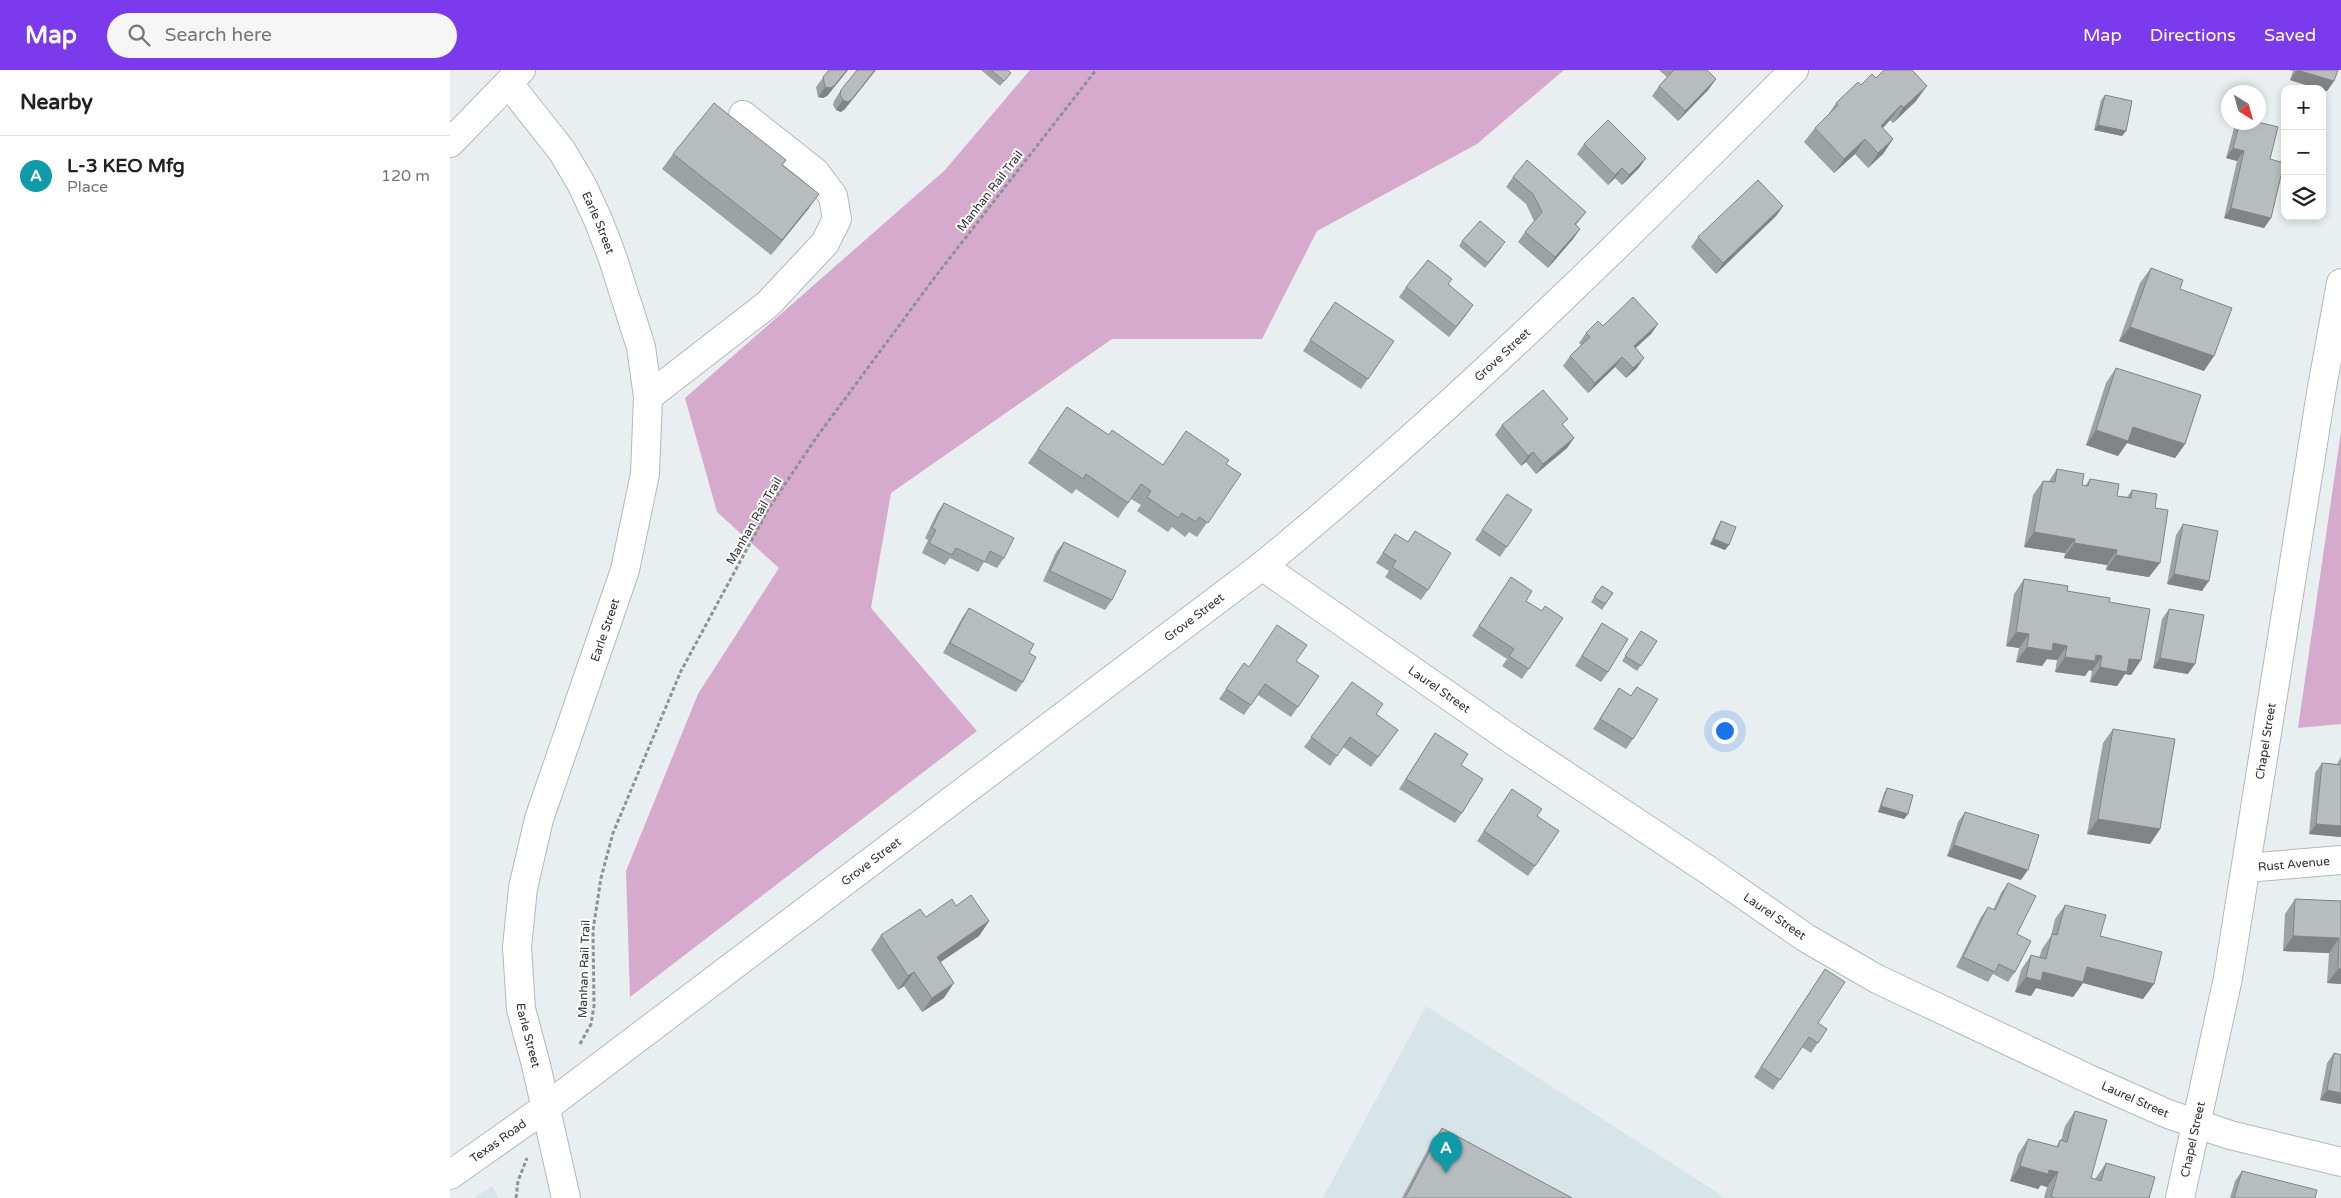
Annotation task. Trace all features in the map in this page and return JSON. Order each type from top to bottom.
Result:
[{"type":"street","name":"Grove Street","points":[[545,1108],[1262,566],[1351,494],[1474,384],[1650,215],[1794,70]]},
{"type":"street","points":[[450,143],[515,77]]},
{"type":"street","name":"Earle Street","points":[[515,77],[582,185],[599,222],[614,259],[641,347],[648,398],[645,474],[625,570],[539,819],[523,888],[517,947],[521,1009],[566,1198]]},
{"type":"street","points":[[648,398],[768,304],[826,243],[837,219],[832,196],[815,172],[743,115]]},
{"type":"street","name":"Chapel Street","points":[[2180,1198],[2228,978],[2321,393],[2341,283]]},
{"type":"street","name":"Laurel Street","points":[[1262,566],[1512,740],[1700,864],[1806,938],[1877,979],[2089,1079],[2197,1125],[2341,1162]]},
{"type":"street","name":"Rust Avenue","points":[[2246,868],[2341,860]]},
{"type":"street","name":"Texas Road","points":[[450,1175],[545,1108]]},
{"type":"path","name":"Manhan Rail Trail","points":[[591,1024],[594,1006],[593,920],[601,878],[614,833],[681,671],[769,508],[806,454],[935,277],[1096,70]]},
{"type":"path","points":[[516,1198],[518,1181]]},
{"type":"shaded area","points":[[1030,70],[1564,70],[1477,144],[1317,231],[1262,339],[1112,339],[891,493],[871,608],[977,731],[630,997],[626,871],[698,694],[779,568],[717,512],[685,398],[945,170]]},
{"type":"shaded area","points":[[2341,432],[2341,724],[2298,728]]},
{"type":"shaded area","points":[[1426,1006],[1726,1198],[1323,1198]]},
{"type":"shaded area","points":[[492,1186],[499,1198],[474,1198]]},
{"type":"building","points":[[829,70],[847,70],[834,86],[830,88],[825,87],[823,77]]},
{"type":"building","points":[[857,70],[875,70],[848,102],[843,100],[840,95],[841,90]]},
{"type":"building","points":[[991,70],[1008,70],[1011,73],[1004,81]]},
{"type":"building","points":[[1674,70],[1707,70],[1716,79],[1685,111],[1659,86]]},
{"type":"building","points":[[1884,70],[1912,70],[1927,86],[1903,108],[1901,105],[1881,126],[1893,139],[1878,153],[1865,139],[1844,159],[1815,128],[1838,105],[1836,103],[1858,82],[1861,85],[1872,74],[1876,78]]},
{"type":"building","points":[[2297,70],[2338,70],[2334,81]]},
{"type":"building","points":[[2105,95],[2132,101],[2126,131],[2098,125]]},
{"type":"building","points":[[714,103],[786,160],[782,165],[819,194],[782,240],[673,154]]},
{"type":"building","points":[[1608,120],[1646,158],[1629,175],[1622,168],[1615,175],[1584,144]]},
{"type":"building","points":[[2266,124],[2278,127],[2270,159],[2281,162],[2281,176],[2271,218],[2231,208],[2244,151],[2233,148],[2238,130],[2266,130]]},
{"type":"building","points":[[1527,160],[1586,212],[1575,224],[1580,229],[1555,257],[1525,232],[1542,212],[1533,194],[1513,177]]},
{"type":"building","points":[[1758,180],[1783,206],[1723,263],[1698,237]]},
{"type":"building","points":[[1480,221],[1505,242],[1488,263],[1462,241]]},
{"type":"building","points":[[1428,260],[1452,279],[1448,284],[1473,305],[1456,327],[1406,287]]},
{"type":"building","points":[[2151,268],[2183,280],[2180,289],[2232,308],[2214,356],[2130,327]]},
{"type":"building","points":[[1633,297],[1658,324],[1634,346],[1644,358],[1633,368],[1622,357],[1595,383],[1570,356],[1590,337],[1586,333],[1598,321],[1603,326]]},
{"type":"building","points":[[1335,302],[1394,341],[1368,379],[1310,340]]},
{"type":"building","points":[[2116,368],[2201,395],[2185,444],[2133,427],[2128,441],[2096,430]]},
{"type":"building","points":[[1543,390],[1568,419],[1562,424],[1574,438],[1543,464],[1533,452],[1528,456],[1502,425]]},
{"type":"building","points":[[1067,407],[1109,435],[1112,430],[1163,465],[1186,431],[1229,460],[1226,464],[1241,474],[1208,523],[1199,517],[1196,522],[1182,513],[1178,518],[1147,497],[1151,491],[1141,484],[1128,503],[1086,474],[1083,479],[1038,449]]},
{"type":"building","points":[[2057,469],[2084,474],[2082,485],[2088,486],[2090,479],[2119,484],[2117,496],[2131,498],[2132,490],[2157,494],[2155,508],[2168,510],[2160,563],[2116,555],[2117,550],[2074,543],[2075,539],[2034,532],[2043,481],[2055,482]]},
{"type":"building","points":[[1507,494],[1532,510],[1507,547],[1482,530]]},
{"type":"building","points":[[944,503],[1014,538],[1004,558],[990,551],[985,562],[956,548],[952,555],[929,543],[936,530],[932,528]]},
{"type":"building","points":[[1721,521],[1736,527],[1729,545],[1714,539]]},
{"type":"building","points":[[2183,524],[2218,531],[2209,581],[2174,574]]},
{"type":"building","points":[[1415,531],[1451,553],[1428,590],[1392,567],[1396,561],[1383,553],[1395,534],[1408,542]]},
{"type":"building","points":[[1064,542],[1126,571],[1112,600],[1050,571]]},
{"type":"building","points":[[1511,577],[1532,591],[1526,601],[1542,611],[1545,606],[1563,618],[1529,669],[1509,656],[1514,649],[1479,626]]},
{"type":"building","points":[[2024,579],[2068,586],[2067,591],[2110,598],[2109,602],[2150,609],[2141,660],[2129,659],[2127,672],[2100,667],[2102,656],[2096,655],[2095,661],[2065,657],[2067,646],[2053,643],[2052,651],[2027,647],[2029,634],[2016,632]]},
{"type":"building","points":[[1602,586],[1613,593],[1605,604],[1594,597]]},
{"type":"building","points":[[969,608],[1034,644],[1029,653],[1036,657],[1023,682],[950,643]]},
{"type":"building","points":[[2169,609],[2204,615],[2195,664],[2160,658]]},
{"type":"building","points":[[1602,623],[1628,639],[1608,672],[1582,656]]},
{"type":"building","points":[[1277,625],[1307,645],[1296,661],[1319,676],[1298,707],[1265,684],[1251,705],[1226,689],[1244,663],[1249,667]]},
{"type":"building","points":[[1641,631],[1657,641],[1641,666],[1625,656]]},
{"type":"building","points":[[1352,682],[1383,704],[1376,714],[1398,730],[1378,757],[1350,737],[1337,756],[1311,737]]},
{"type":"building","points":[[1637,687],[1658,699],[1633,739],[1600,719],[1619,688],[1631,696]]},
{"type":"building","points":[[2113,729],[2175,739],[2160,829],[2098,819]]},
{"type":"building","points":[[1435,733],[1468,754],[1461,765],[1483,779],[1462,813],[1406,779]]},
{"type":"building","points":[[2322,763],[2341,765],[2341,826],[2316,824]]},
{"type":"building","points":[[1887,788],[1913,795],[1908,814],[1881,806]]},
{"type":"building","points":[[1512,789],[1542,809],[1537,816],[1559,831],[1535,866],[1484,831]]},
{"type":"building","points":[[1965,812],[2039,835],[2028,870],[1954,845]]},
{"type":"building","points":[[2008,883],[2036,896],[2017,934],[2031,941],[2015,972],[1999,964],[1995,972],[1963,957],[1988,907],[1995,910]]},
{"type":"building","points":[[971,895],[989,921],[937,957],[954,983],[932,998],[914,972],[908,976],[881,935],[920,909],[926,917],[952,899],[956,906]]},
{"type":"building","points":[[2295,899],[2341,901],[2341,969],[2338,969],[2339,938],[2293,936]]},
{"type":"building","points":[[2065,905],[2106,915],[2100,936],[2162,952],[2154,984],[2087,967],[2083,982],[2043,972],[2041,981],[2026,977],[2031,955],[2046,959],[2052,934],[2057,935]]},
{"type":"building","points":[[1825,969],[1845,982],[1818,1023],[1827,1029],[1818,1043],[1809,1037],[1780,1080],[1761,1067]]},
{"type":"building","points":[[2334,1053],[2341,1055],[2341,1093],[2327,1090]]},
{"type":"building","points":[[2075,1111],[2107,1120],[2091,1178],[2101,1181],[2106,1163],[2155,1177],[2149,1198],[2055,1198],[2051,1197],[2058,1172],[2049,1170],[2048,1174],[2020,1166],[2028,1139],[2058,1147],[2060,1140],[2067,1142]]},
{"type":"building","points":[[1442,1128],[1572,1198],[1405,1198]]},
{"type":"building","points":[[2242,1171],[2317,1190],[2315,1198],[2234,1198]]},
{"type":"place","name":"L-3 KEO Mfg","points":[[1446,1173]]}]
